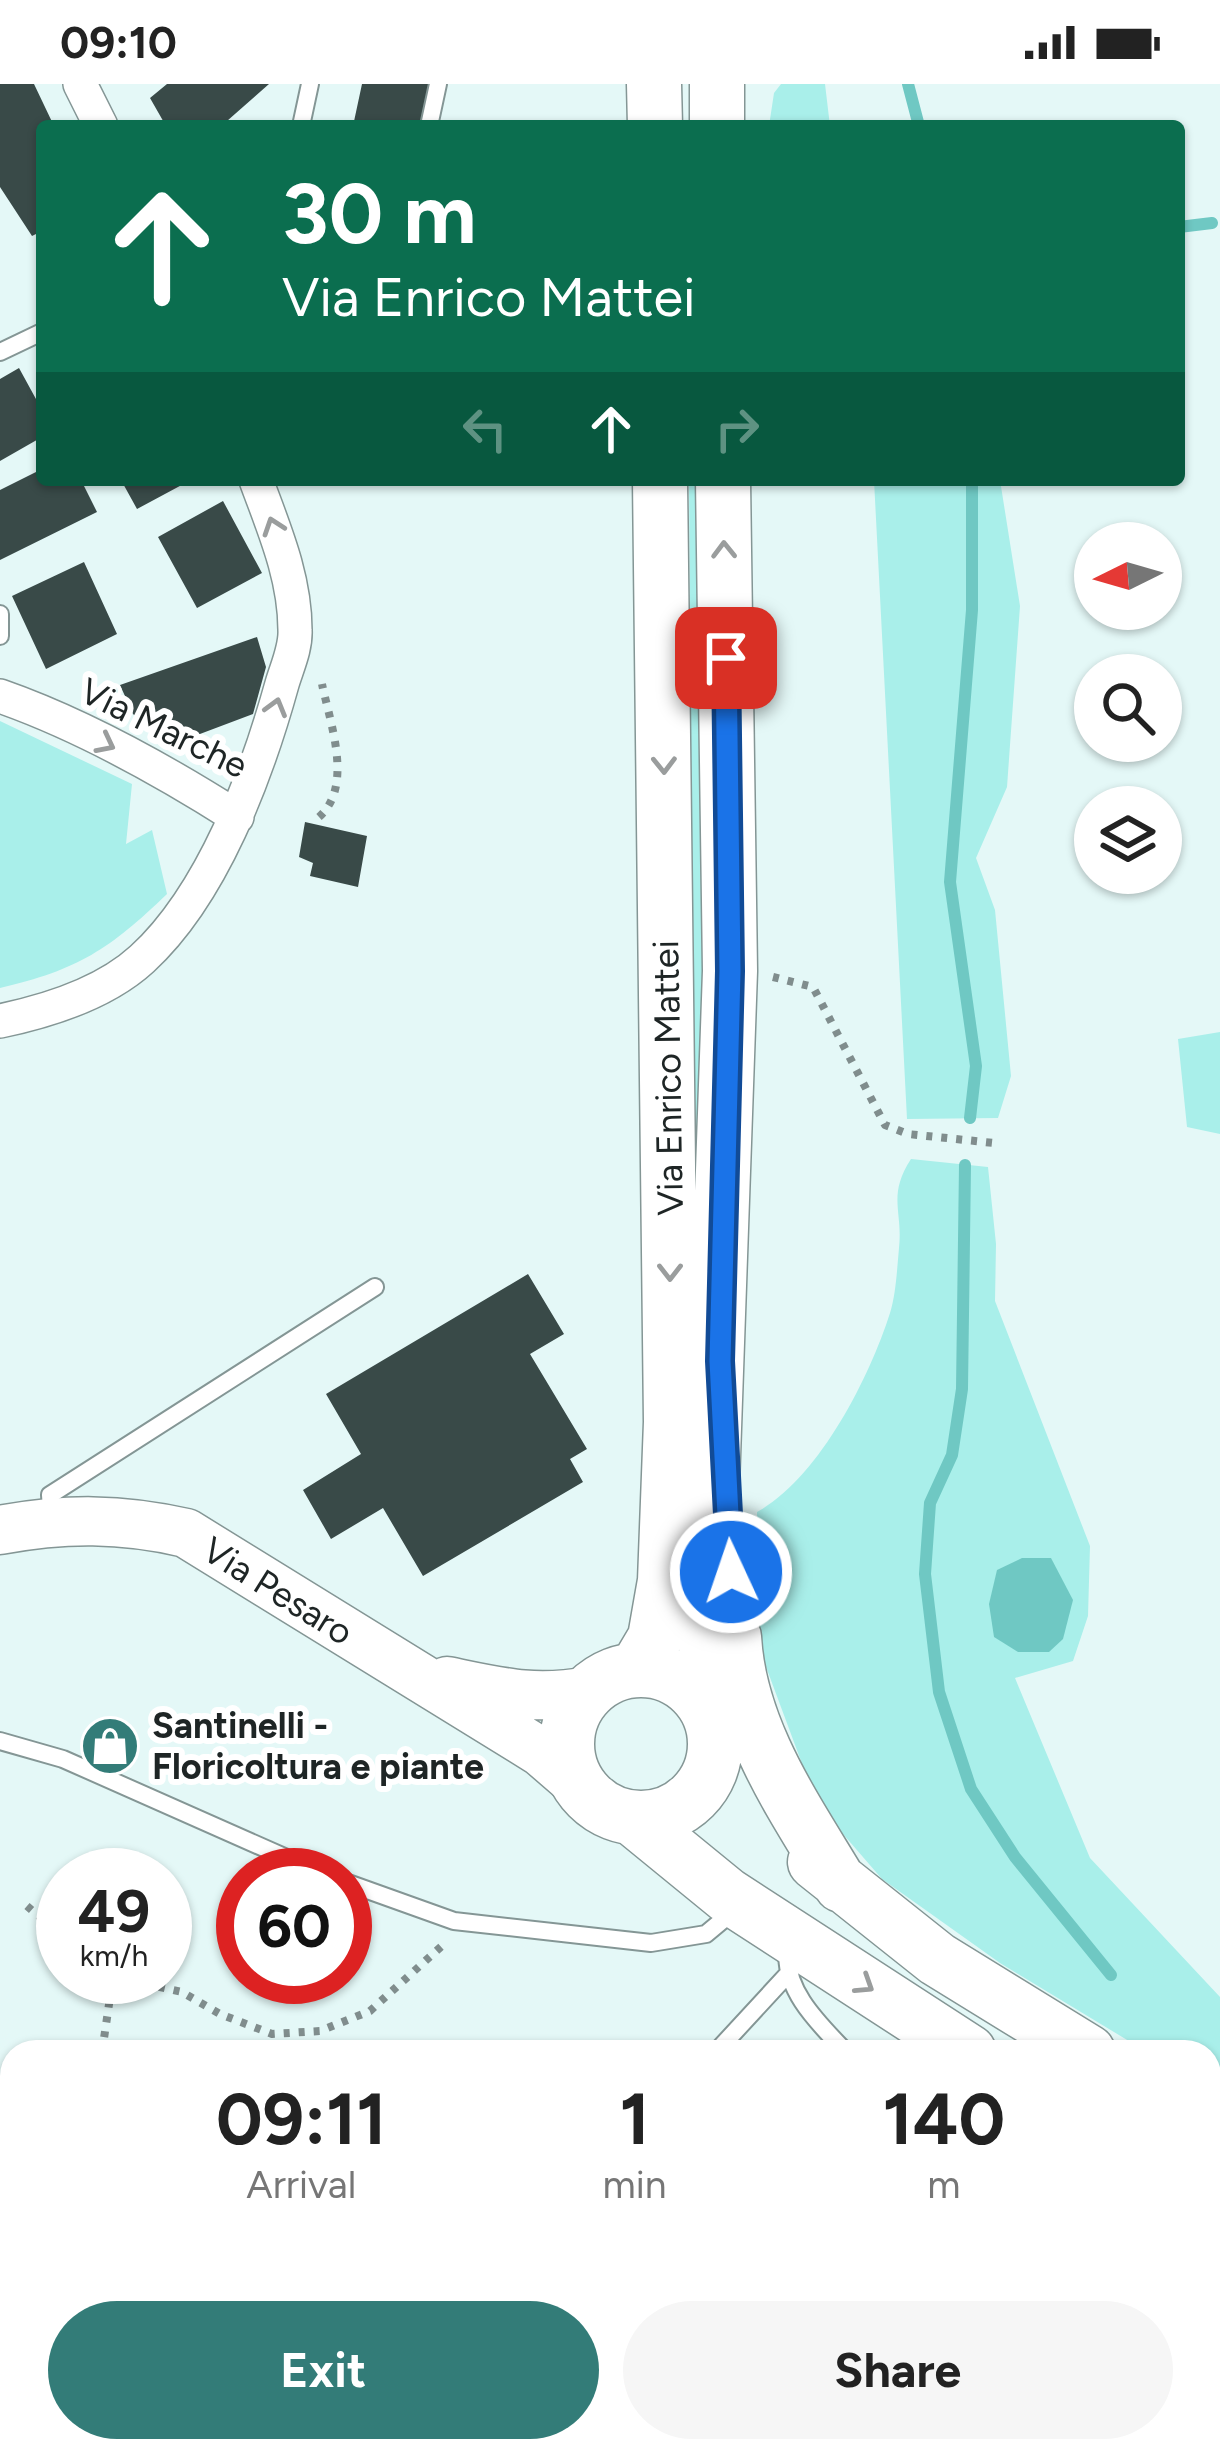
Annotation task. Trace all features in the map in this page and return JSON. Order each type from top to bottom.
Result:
[{"type":"main road","points":[[654,84],[655,120]]},
{"type":"main road","points":[[717,84],[717,120]]},
{"type":"main road","name":"Via Enrico Mattei","points":[[612,1680],[656,1638],[665,1581],[671,1422],[660,486]]},
{"type":"main road","name":"Via Enrico Mattei","points":[[713,1728],[706,1657],[720,1361],[730,971],[723,486]]},
{"type":"main road","points":[[720,1361],[735,1656],[750,1718],[774,1774],[841,1885]]},
{"type":"main road","points":[[713,1728],[712,1765],[692,1797],[659,1817],[634,1819],[612,1813],[578,1784],[568,1760],[567,1735],[574,1711],[612,1680],[660,1672],[681,1681],[788,1836],[841,1885],[937,1959],[1069,2040]]},
{"type":"main road","points":[[634,1819],[741,1905],[790,1956],[947,2040]]},
{"type":"street","points":[[80,84],[98,120]]},
{"type":"street","name":"Via Marche","points":[[0,696],[38,709],[175,779],[237,817],[261,759],[296,635],[289,573],[258,486]]},
{"type":"street","points":[[0,1021],[91,992],[140,961],[177,919],[237,817]]},
{"type":"street","name":"Via Pesaro","points":[[0,1530],[52,1521],[123,1519],[186,1532],[541,1752],[578,1784]]},
{"type":"street","name":"Via Pesaro","points":[[407,1673],[516,1696],[549,1698],[612,1680]]},
{"type":"lane","points":[[302,120],[310,84]]},
{"type":"lane","points":[[430,120],[438,84]]},
{"type":"lane","points":[[0,352],[36,335]]},
{"type":"lane","points":[[0,614],[0,637]]},
{"type":"lane","points":[[52,1521],[50,1495],[375,1287]]},
{"type":"lane","points":[[0,1741],[63,1759],[264,1848]]},
{"type":"lane","points":[[372,1892],[454,1921],[668,1942],[706,1934],[741,1905]]},
{"type":"lane","points":[[725,2040],[790,1956],[820,2025],[834,2040]]},
{"type":"path","points":[[296,635],[310,638],[318,664],[338,775],[329,808],[319,818]]},
{"type":"path","points":[[730,971],[813,987],[885,1125],[908,1134],[994,1143]]},
{"type":"path","points":[[28,1906],[36,1913]]},
{"type":"path","points":[[192,1998],[272,2034],[320,2031],[370,2011],[446,1942],[454,1921]]},
{"type":"path","points":[[104,2040],[110,2004]]},
{"type":"shaded area","points":[[781,84],[825,84],[829,120],[770,120],[774,93]]},
{"type":"shaded area","points":[[689,486],[699,486],[706,899],[695,1304]]},
{"type":"shaded area","points":[[874,486],[1001,486],[1020,606],[1007,787],[976,858],[995,910],[1011,1076],[998,1118],[907,1119]]},
{"type":"shaded area","points":[[0,721],[132,784],[126,844],[152,830],[167,894],[91,955],[0,988]]},
{"type":"shaded area","points":[[1220,1032],[1220,1134],[1187,1127],[1178,1039]]},
{"type":"shaded area","points":[[911,1159],[988,1167],[996,1244],[995,1301],[1090,1546],[1088,1616],[1073,1661],[1015,1678],[1090,1858],[1220,1997],[1220,2040],[1127,2040],[1000,1963],[882,1879],[817,1804],[759,1648],[757,1512],[779,1497],[820,1452],[869,1367],[894,1298],[898,1194]]},
{"type":"shaded area","points":[[1022,1558],[1051,1558],[1073,1600],[1063,1639],[1049,1652],[1018,1652],[994,1637],[989,1604],[997,1570]]},
{"type":"building","points":[[0,84],[34,84],[51,120],[36,120],[36,234],[32,236],[0,187]]},
{"type":"building","points":[[167,84],[269,84],[228,120],[163,120],[150,98]]},
{"type":"building","points":[[362,84],[429,84],[421,120],[354,120]]},
{"type":"building","points":[[19,368],[36,399],[36,440],[0,461],[0,379]]},
{"type":"building","points":[[36,472],[36,486],[84,486],[97,512],[0,560],[0,490]]},
{"type":"building","points":[[124,486],[180,486],[137,509]]},
{"type":"building","points":[[223,501],[262,573],[197,608],[158,537]]},
{"type":"building","points":[[84,562],[117,634],[46,669],[12,596]]},
{"type":"building","points":[[257,637],[266,667],[253,714],[176,743],[169,730],[154,733],[133,714],[120,685]]},
{"type":"building","points":[[305,822],[367,836],[358,887],[310,876],[313,863],[299,857]]},
{"type":"building","points":[[528,1274],[564,1334],[530,1354],[587,1449],[570,1459],[583,1482],[423,1576],[383,1508],[331,1539],[303,1490],[361,1454],[326,1394]]},
{"type":"waterway","points":[[908,84],[917,120]]},
{"type":"waterway","points":[[1185,226],[1212,223]]},
{"type":"waterway","points":[[970,1118],[976,1066],[950,882],[972,610],[972,486]]},
{"type":"waterway","points":[[965,1165],[962,1389],[952,1455],[930,1503],[925,1574],[939,1692],[971,1789],[1015,1857],[1111,1975]]},
{"type":"place","name":"Santinelli - Floricoltura e piante","points":[[110,1746]]},
{"type":"route","points":[[726,658],[730,971],[720,1361],[731,1572]]}]
